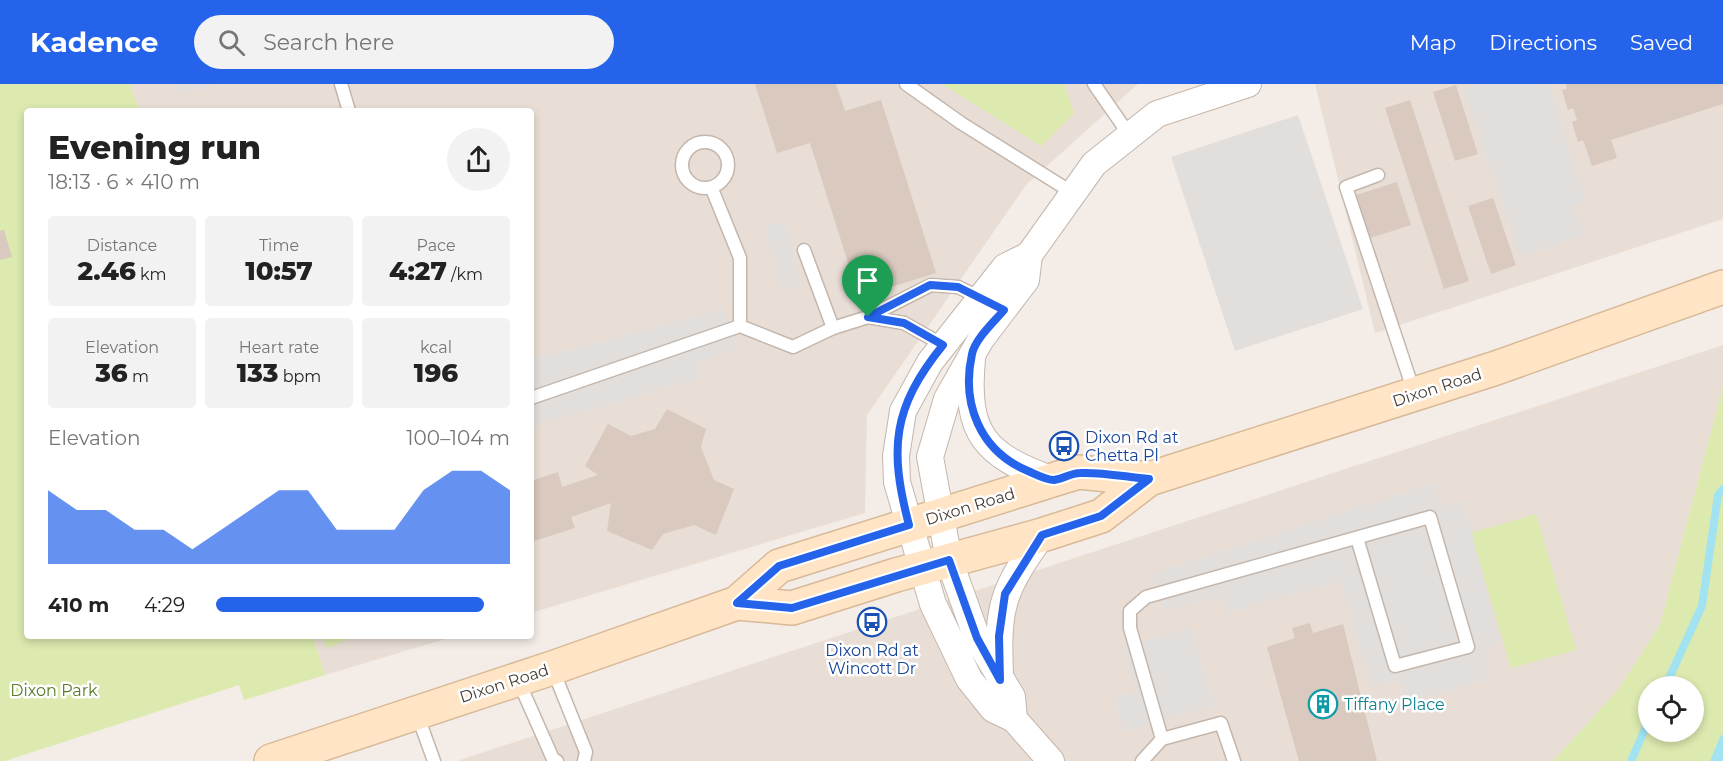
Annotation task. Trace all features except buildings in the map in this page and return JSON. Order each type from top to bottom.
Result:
[{"type":"main road","name":"Dixon Road","points":[[737,603],[792,608],[935,564],[1042,535],[1101,516],[1149,479],[1415,394],[1723,287]]},
{"type":"main road","name":"Dixon Road","points":[[271,761],[552,668],[737,603],[779,566],[1078,472],[1149,479]]},
{"type":"street","points":[[924,520],[897,482],[896,456],[903,411],[914,388],[943,345],[1005,267],[1029,255],[1094,164],[1156,114],[1248,84]]},
{"type":"street","points":[[1014,719],[1012,697],[1000,680],[935,564],[924,520],[933,441],[947,399],[972,352],[1026,280],[1029,255]]},
{"type":"street","points":[[972,352],[969,387],[973,414],[984,439],[1009,463],[1053,480]]},
{"type":"street","points":[[1000,680],[999,636],[1005,594],[1042,535]]},
{"type":"street","points":[[935,564],[933,604],[969,679],[993,709],[1014,719],[1052,761]]},
{"type":"lane","points":[[341,84],[348,108]]},
{"type":"lane","points":[[906,84],[961,123],[1073,193]]},
{"type":"lane","points":[[1094,84],[1130,136]]},
{"type":"lane","points":[[1378,175],[1346,187],[1415,394]]},
{"type":"lane","points":[[712,189],[740,258],[740,326]]},
{"type":"lane","points":[[804,250],[833,328]]},
{"type":"lane","points":[[534,397],[740,326],[794,347],[833,328],[868,317],[930,285],[958,287],[1004,310]]},
{"type":"lane","points":[[868,317],[904,323],[943,345]]},
{"type":"lane","points":[[1162,739],[1130,628],[1130,611],[1146,597],[1357,538],[1430,518],[1468,647],[1395,666],[1357,538]]},
{"type":"lane","points":[[552,668],[586,752],[584,761]]},
{"type":"lane","points":[[518,678],[553,759],[557,761]]},
{"type":"lane","points":[[417,712],[434,761]]},
{"type":"lane","points":[[1142,761],[1162,739],[1221,723],[1234,761]]},
{"type":"shaded area","points":[[130,84],[1138,84],[1026,185],[867,415],[865,513],[534,612],[534,108],[138,108]]},
{"type":"shaded area","points":[[176,84],[216,84],[180,95]]},
{"type":"shaded area","points":[[1315,84],[1723,84],[1723,219],[1375,333]]},
{"type":"shaded area","points":[[1477,84],[1549,84],[1587,202],[1575,206],[1585,235],[1520,257],[1463,88]]},
{"type":"shaded area","points":[[1298,115],[1363,309],[1235,351],[1171,157]]},
{"type":"shaded area","points":[[785,221],[801,285],[781,290],[765,225]]},
{"type":"shaded area","points":[[724,309],[737,349],[697,363],[700,378],[534,426],[534,359]]},
{"type":"shaded area","points":[[1723,345],[1723,387],[1660,625],[1618,690],[1553,761],[457,761]]},
{"type":"shaded area","points":[[1434,483],[1441,506],[1464,501],[1499,643],[1489,648],[1485,660],[1487,680],[1406,702],[1401,685],[1393,681],[1371,686],[1341,582],[1226,613],[1221,596],[1164,610],[1151,574]]},
{"type":"shaded area","points":[[1191,627],[1215,705],[1124,732],[1114,698],[1136,691],[1123,647]]},
{"type":"shaded area","points":[[314,639],[445,639],[325,675]]},
{"type":"green space","name":"Dixon Park","points":[[0,84],[130,84],[138,108],[24,108],[24,639],[314,639],[325,675],[244,700],[239,685],[0,761]]},
{"type":"green space","points":[[942,84],[1064,84],[1074,113],[1041,146]]},
{"type":"green space","points":[[1723,387],[1723,761],[1553,761],[1618,690],[1660,625]]},
{"type":"green space","points":[[1536,514],[1576,650],[1511,668],[1471,533]]},
{"type":"green space","points":[[323,639],[348,639],[327,649]]},
{"type":"water","points":[[1723,734],[1723,761],[1710,761],[1720,737]]},
{"type":"waterway","points":[[1670,676],[1702,606],[1718,495],[1723,489]]},
{"type":"waterway","points":[[1631,761],[1639,742]]},
{"type":"place","name":"Dixon Rd at Chetta Pl","points":[[1064,446]]},
{"type":"place","name":"Dixon Rd at Wincott Dr","points":[[872,622]]},
{"type":"place","name":"Tiffany Place","points":[[1323,704]]},
{"type":"route","points":[[930,285],[958,287],[1004,310],[972,352],[969,387],[973,414],[979,431],[988,445],[1009,463],[1053,480],[1078,472],[1149,479],[1101,516],[1042,535],[1022,563],[1005,594],[999,626],[1000,680],[977,638],[949,560],[792,608],[737,603],[779,566],[909,525],[897,482],[896,456],[903,411],[914,388],[943,345],[904,323],[868,317],[930,285]]}]
